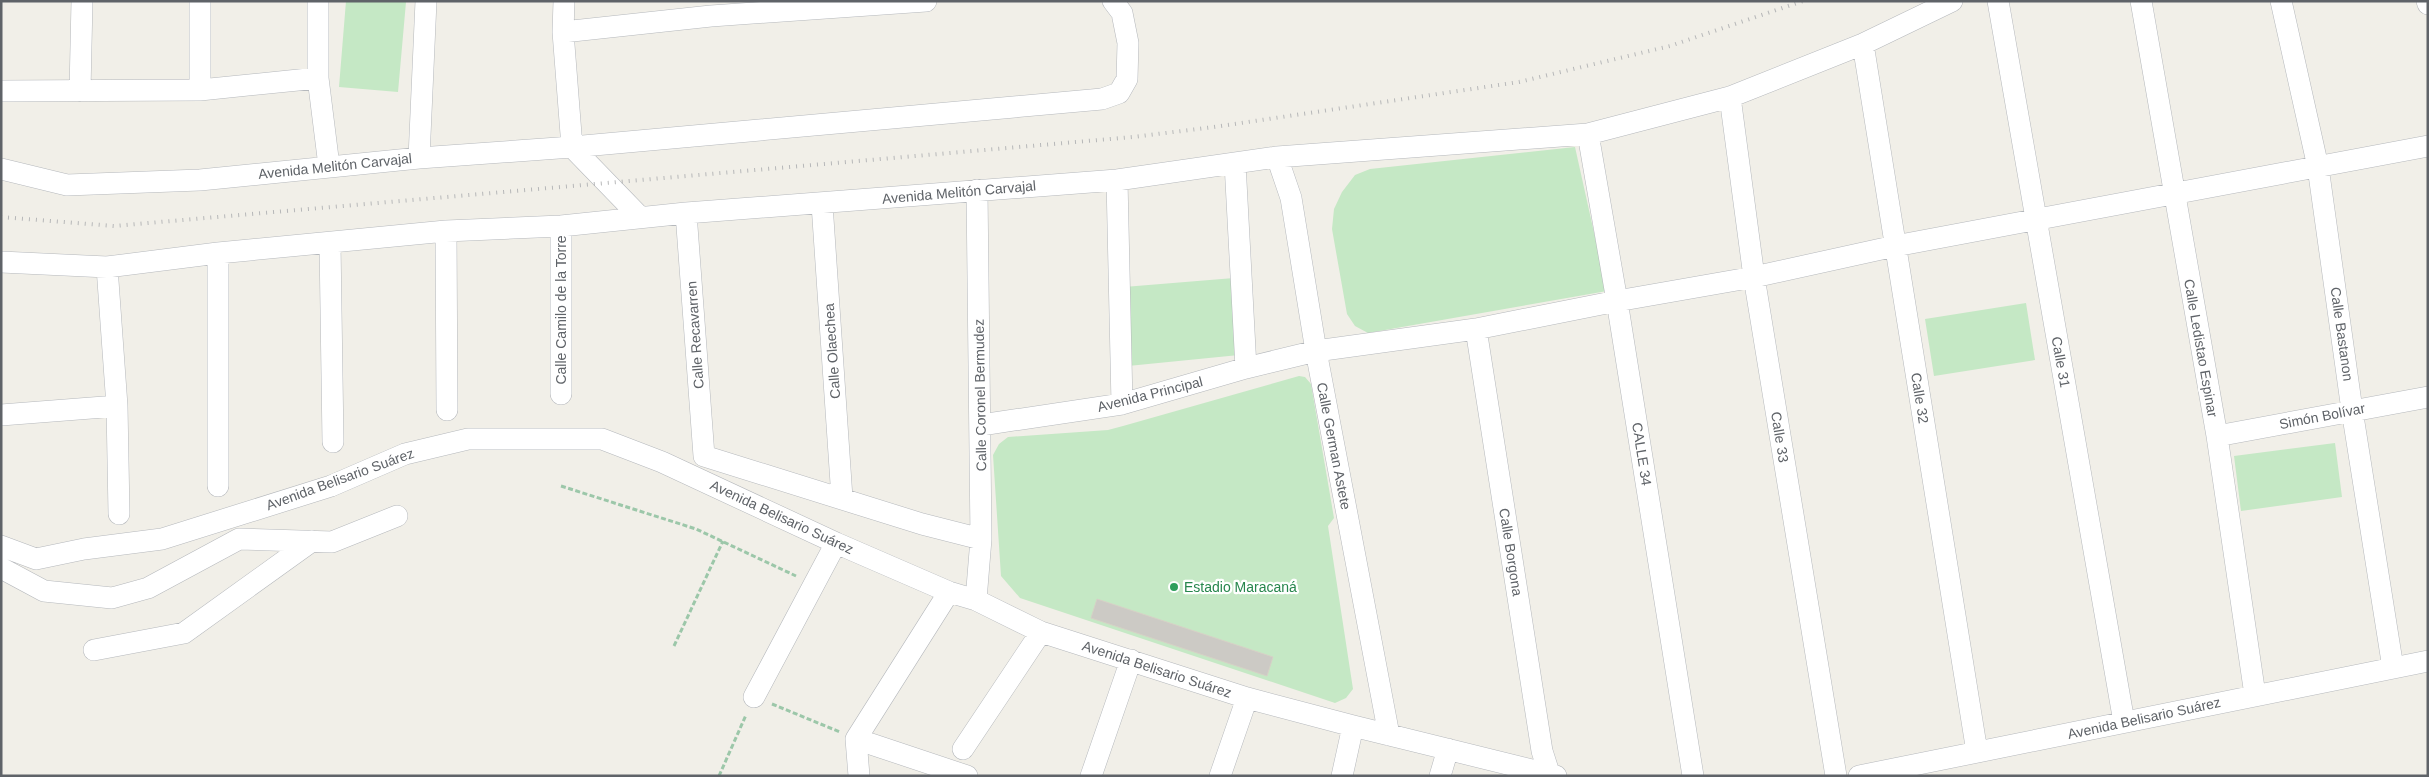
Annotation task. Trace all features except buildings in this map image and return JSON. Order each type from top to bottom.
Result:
[{"type":"street","points":[[80,92],[82,1]]},
{"type":"street","points":[[200,1],[200,90]]},
{"type":"street","points":[[318,1],[318,78],[329,166]]},
{"type":"street","points":[[419,158],[426,1]]},
{"type":"street","points":[[564,1],[563,32],[572,146],[640,217]]},
{"type":"street","points":[[563,32],[711,9],[926,1]]},
{"type":"street","name":"Avenida Melitón Carvajal","points":[[1,169],[67,185],[200,180],[329,166],[1102,99],[1119,93],[1127,79],[1129,61],[1126,28],[1122,13],[1112,1]]},
{"type":"street","name":"Avenida Melitón Carvajal","points":[[1,262],[107,267],[218,253],[446,231],[561,226],[686,213],[1117,180],[1277,157],[1588,134],[1730,97],[1863,44],[1952,1]]},
{"type":"street","name":"Calle 31","points":[[1998,1],[2124,722]]},
{"type":"street","name":"Calle Ledistao Espinar","points":[[2141,1],[2217,436],[2255,695]]},
{"type":"street","name":"Calle Bastanon","points":[[2281,1],[2318,166],[2352,410],[2394,668]]},
{"type":"street","name":"Calle 32","points":[[1863,44],[1977,752]]},
{"type":"street","points":[[1,91],[200,90],[318,78]]},
{"type":"street","name":"Calle 33","points":[[1730,97],[1754,277],[1836,776]]},
{"type":"street","name":"CALLE 34","points":[[1588,134],[1617,300],[1693,776]]},
{"type":"street","name":"Avenida Principal","points":[[981,426],[1122,404],[1246,368],[1316,351],[1476,329],[1617,300],[1754,277],[1895,246],[2428,146]]},
{"type":"street","name":"Calle German Astete","points":[[1277,157],[1291,198],[1316,351],[1388,735]]},
{"type":"street","points":[[1235,163],[1246,368]]},
{"type":"street","points":[[1117,180],[1122,404]]},
{"type":"street","name":"Calle Coronel Bermudez","points":[[976,600],[981,539],[977,190]]},
{"type":"street","name":"Calle Olaechea","points":[[822,204],[842,498]]},
{"type":"street","name":"Calle Recavarren","points":[[686,213],[704,456],[842,498]]},
{"type":"street","name":"Calle Camilo de la Torre","points":[[561,226],[561,394]]},
{"type":"street","points":[[446,231],[446,410]]},
{"type":"street","points":[[330,243],[333,442]]},
{"type":"street","points":[[218,253],[218,486]]},
{"type":"street","points":[[107,267],[118,406],[119,514]]},
{"type":"street","name":"Calle Borgona","points":[[1476,329],[1542,751],[1551,775]]},
{"type":"street","name":"Simón Bolívar","points":[[2217,436],[2428,397]]},
{"type":"street","points":[[1,415],[118,406]]},
{"type":"street","name":"Avenida Belisario Suárez","points":[[1,546],[36,559],[84,549],[162,539],[331,486],[405,454],[468,439],[602,440],[662,462],[836,543],[949,592],[976,600],[1041,632],[1247,698],[1551,775]]},
{"type":"street","points":[[842,498],[922,524],[981,539]]},
{"type":"street","points":[[1,568],[44,591],[112,598],[148,588],[239,539],[332,542],[397,516]]},
{"type":"street","points":[[94,650],[184,633],[312,541]]},
{"type":"street","points":[[754,697],[836,543]]},
{"type":"street","points":[[859,776],[856,738],[949,592]]},
{"type":"street","points":[[963,748],[1041,632]]},
{"type":"street","points":[[1091,776],[1131,660]]},
{"type":"street","name":"Avenida Belisario Suárez","points":[[1859,776],[2428,661]]},
{"type":"street","points":[[1220,776],[1247,698]]},
{"type":"street","points":[[1342,776],[1353,726]]},
{"type":"street","points":[[856,738],[967,776]]},
{"type":"street","points":[[1440,776],[1448,750]]},
{"type":"path","points":[[561,486],[696,529],[815,585]]},
{"type":"path","points":[[674,646],[723,542]]},
{"type":"path","points":[[719,776],[754,697],[856,738]]},
{"type":"green space","points":[[346,1],[406,2],[398,92],[339,87]]},
{"type":"green space","points":[[1575,147],[1607,291],[1368,333],[1355,326],[1347,314],[1332,229],[1334,209],[1342,192],[1355,175],[1370,169]]},
{"type":"green space","points":[[1234,278],[1239,355],[1128,366],[1124,287]]},
{"type":"green space","points":[[2026,303],[2035,360],[1934,376],[1925,319]]},
{"type":"green space","name":"Estadio Maracaná","points":[[1299,376],[1305,377],[1311,384],[1334,518],[1328,526],[1353,689],[1346,698],[1335,703],[1020,598],[1001,576],[993,455],[999,444],[1008,437],[1108,430]]},
{"type":"green space","points":[[2335,443],[2342,497],[2241,511],[2234,456]]},
{"type":"railway","points":[[1,217],[114,226],[1133,137],[1214,127],[1519,82],[1670,46],[1803,1]]},
{"type":"place","name":"Estadio Maracaná","points":[[1174,587]]}]
